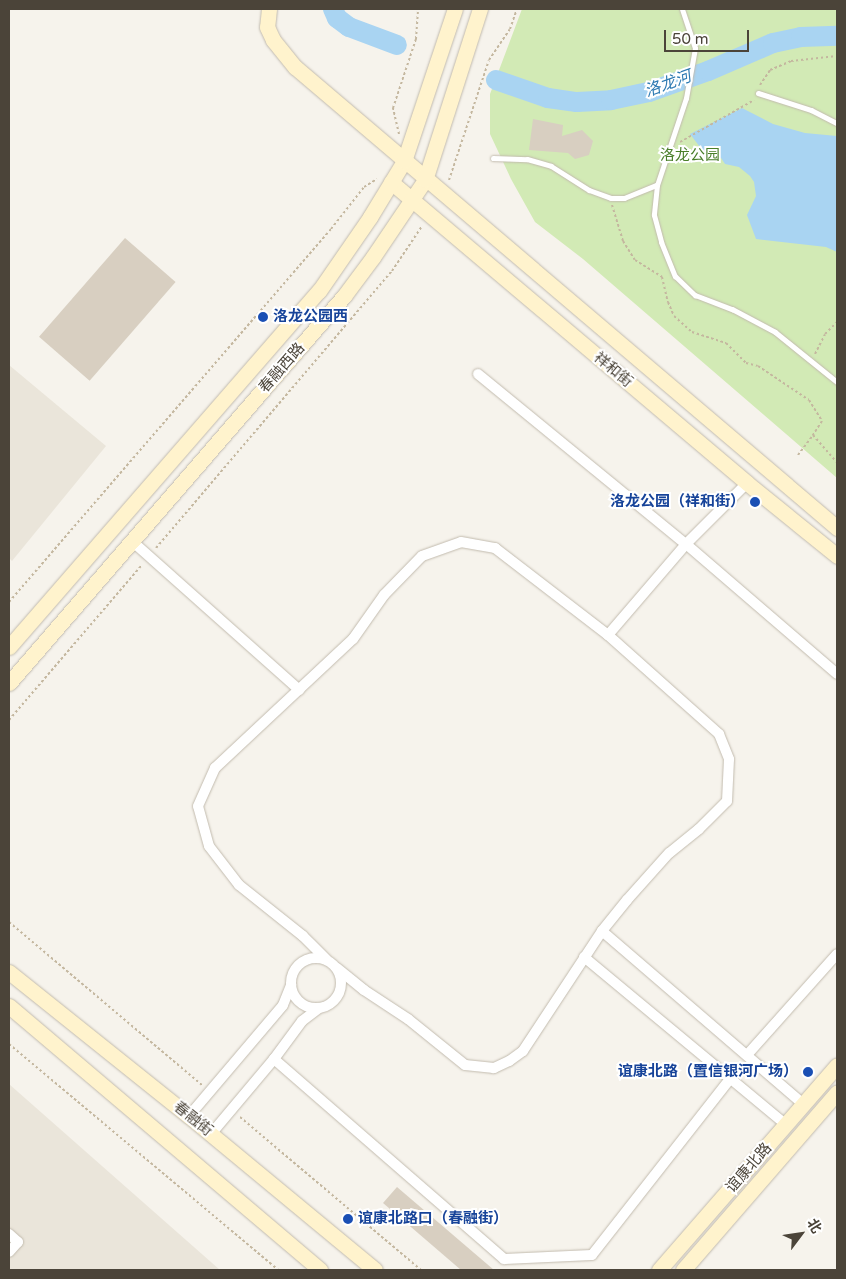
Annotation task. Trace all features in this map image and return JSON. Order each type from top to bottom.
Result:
[{"type":"main road","name":"祥和街","points":[[269,9],[267,27],[273,40],[295,67],[425,180],[837,528]]},
{"type":"main road","name":"春融西路","points":[[9,647],[319,291],[370,217],[386,179],[404,161],[454,9]]},
{"type":"main road","name":"春融西路","points":[[9,683],[344,296],[412,201],[425,180],[480,9]]},
{"type":"main road","name":"祥和街","points":[[386,179],[746,483],[837,556]]},
{"type":"main road","name":"春融街","points":[[9,972],[189,1116],[375,1270]]},
{"type":"main road","points":[[9,1006],[320,1270]]},
{"type":"main road","name":"谊康北路","points":[[659,1270],[837,1065]]},
{"type":"main road","name":"谊康北路","points":[[683,1270],[837,1092]]},
{"type":"street","points":[[478,374],[686,544],[837,674]]},
{"type":"street","points":[[608,635],[686,544],[746,483]]},
{"type":"street","points":[[132,540],[299,690]]},
{"type":"street","points":[[461,542],[495,548],[608,635],[719,734],[728,759],[727,801],[699,829],[669,853],[602,931],[523,1052],[494,1068],[465,1065],[408,1019],[364,990],[327,960],[303,936],[239,884],[209,846],[198,806],[215,768],[299,690],[353,639],[384,595],[422,556],[461,542]]},
{"type":"street","points":[[602,931],[804,1105]]},
{"type":"street","points":[[189,1116],[283,1005],[294,972],[302,962],[306,949],[303,936]]},
{"type":"street","points":[[747,1055],[837,954]]},
{"type":"street","points":[[302,962],[314,957],[327,960]]},
{"type":"street","points":[[584,957],[786,1125]]},
{"type":"street","points":[[211,1134],[274,1059],[302,1020],[319,1008],[331,1004],[339,994],[342,981],[337,968]]},
{"type":"street","points":[[291,985],[300,1002],[306,1006],[319,1008]]},
{"type":"street","points":[[339,994],[353,990],[364,990]]},
{"type":"street","points":[[274,1059],[504,1259],[592,1255],[731,1078]]},
{"type":"street","points":[[9,1234],[18,1242],[9,1252]]},
{"type":"lane","points":[[682,9],[695,48],[686,98],[657,185],[654,216],[661,242],[675,276],[695,295],[732,309],[775,332],[837,382]]},
{"type":"lane","points":[[758,93],[811,110],[837,123]]},
{"type":"lane","points":[[493,158],[527,159],[551,166],[589,190],[611,198],[624,198],[657,185]]},
{"type":"path","points":[[399,135],[393,108],[416,39],[418,9]]},
{"type":"path","points":[[444,196],[484,72],[489,60],[510,29],[517,9]]},
{"type":"path","points":[[9,602],[331,229],[364,186],[386,179]]},
{"type":"path","points":[[611,198],[623,241],[635,260],[662,277],[668,302],[674,316],[692,332],[726,343],[746,363],[758,366],[809,400],[822,420],[798,455]]},
{"type":"path","points":[[9,720],[392,271],[429,215]]},
{"type":"path","points":[[812,360],[825,334],[837,322]]},
{"type":"path","points":[[813,435],[837,463]]},
{"type":"path","points":[[9,1044],[278,1270]]},
{"type":"shaded area","points":[[9,365],[106,446],[12,561],[9,558]]},
{"type":"shaded area","points":[[9,1084],[220,1270],[9,1270]]},
{"type":"green space","name":"洛龙公园","points":[[522,9],[837,9],[837,478],[583,259],[535,222],[511,179],[490,134],[490,94]]},
{"type":"water","points":[[742,108],[773,124],[805,133],[837,136],[837,252],[826,247],[756,239],[747,215],[756,196],[754,182],[739,167],[725,164],[721,158],[703,151],[690,134]]},
{"type":"building","points":[[533,119],[563,125],[562,136],[582,130],[593,141],[589,155],[575,159],[568,153],[529,150]]},
{"type":"building","points":[[125,238],[176,282],[90,381],[39,337]]},
{"type":"building","points":[[397,1187],[494,1270],[461,1270],[383,1203]]},
{"type":"waterway","name":"洛龙河","points":[[333,9],[337,18],[349,27],[397,45]]},
{"type":"waterway","name":"洛龙河","points":[[496,80],[548,98],[577,102],[611,100],[649,92],[708,71],[773,43],[801,37],[837,36]]},
{"type":"place","name":"洛龙公园西","points":[[263,317]]},
{"type":"place","name":"洛龙公园（祥和街）","points":[[755,502]]},
{"type":"place","name":"谊康北路（置信银河广场）","points":[[808,1072]]},
{"type":"place","name":"谊康北路口（春融街）","points":[[348,1219]]}]
